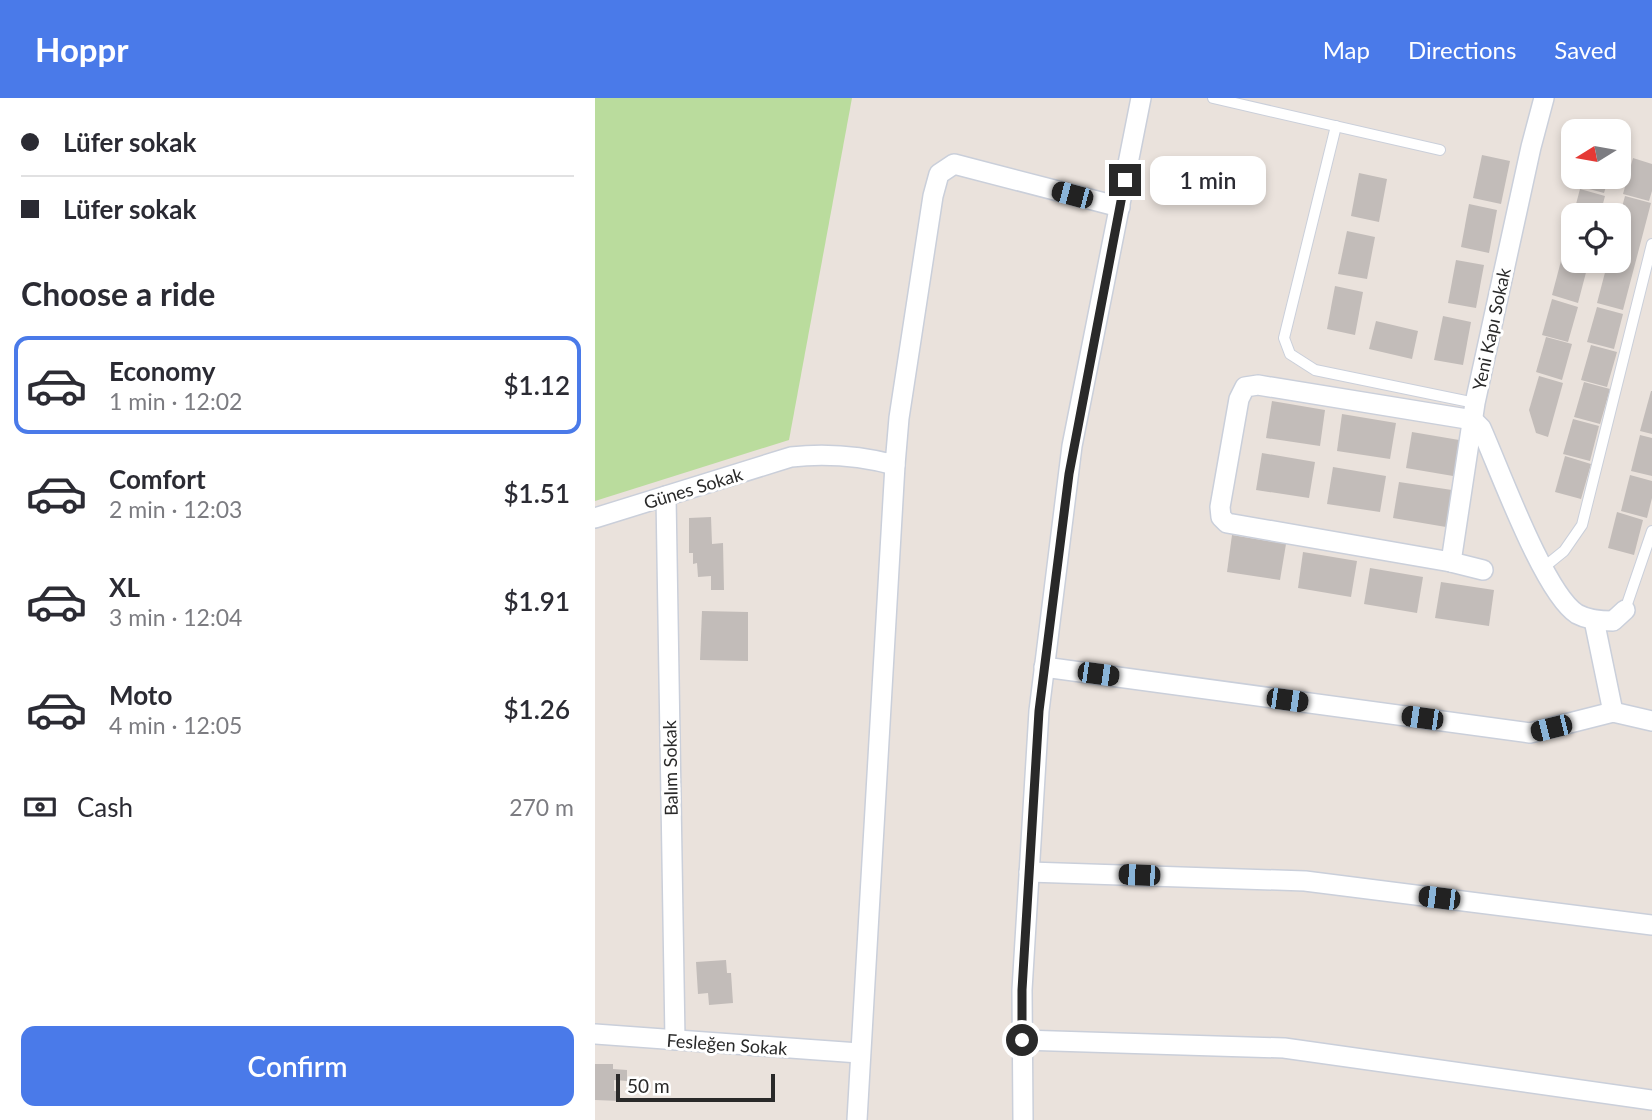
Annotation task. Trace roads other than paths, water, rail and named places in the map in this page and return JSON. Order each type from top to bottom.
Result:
[{"type":"street","points":[[1023,1120],[1022,990],[1044,667],[1072,446],[1141,98]]},
{"type":"street","name":"Yeni Kapı Sokak","points":[[1451,562],[1474,412],[1544,98]]},
{"type":"street","points":[[857,1120],[899,418],[933,196],[939,174],[954,164],[1120,207]]},
{"type":"street","points":[[1483,570],[1227,523],[1221,517],[1220,507],[1239,398],[1245,387],[1258,385],[1474,412],[1543,568],[1559,597],[1575,613],[1594,620],[1613,621],[1625,610]]},
{"type":"street","name":"Günes Sokak","points":[[595,518],[791,457],[815,454],[868,458],[895,465]]},
{"type":"street","name":"Balım Sokak","points":[[666,496],[675,1040]]},
{"type":"street","points":[[1594,620],[1613,712]]},
{"type":"street","points":[[1044,667],[1530,733],[1613,712],[1652,721]]},
{"type":"street","points":[[1029,872],[1305,881],[1652,925]]},
{"type":"street","name":"Fesleğen Sokak","points":[[595,1034],[859,1053]]},
{"type":"street","points":[[1022,1040],[1284,1048],[1652,1100]]},
{"type":"lane","points":[[1213,98],[1440,150]]},
{"type":"lane","points":[[1336,126],[1284,338],[1290,354],[1315,370],[1474,412]]},
{"type":"lane","points":[[1543,568],[1564,551],[1582,525],[1652,244]]},
{"type":"lane","points":[[1625,610],[1652,531]]}]
